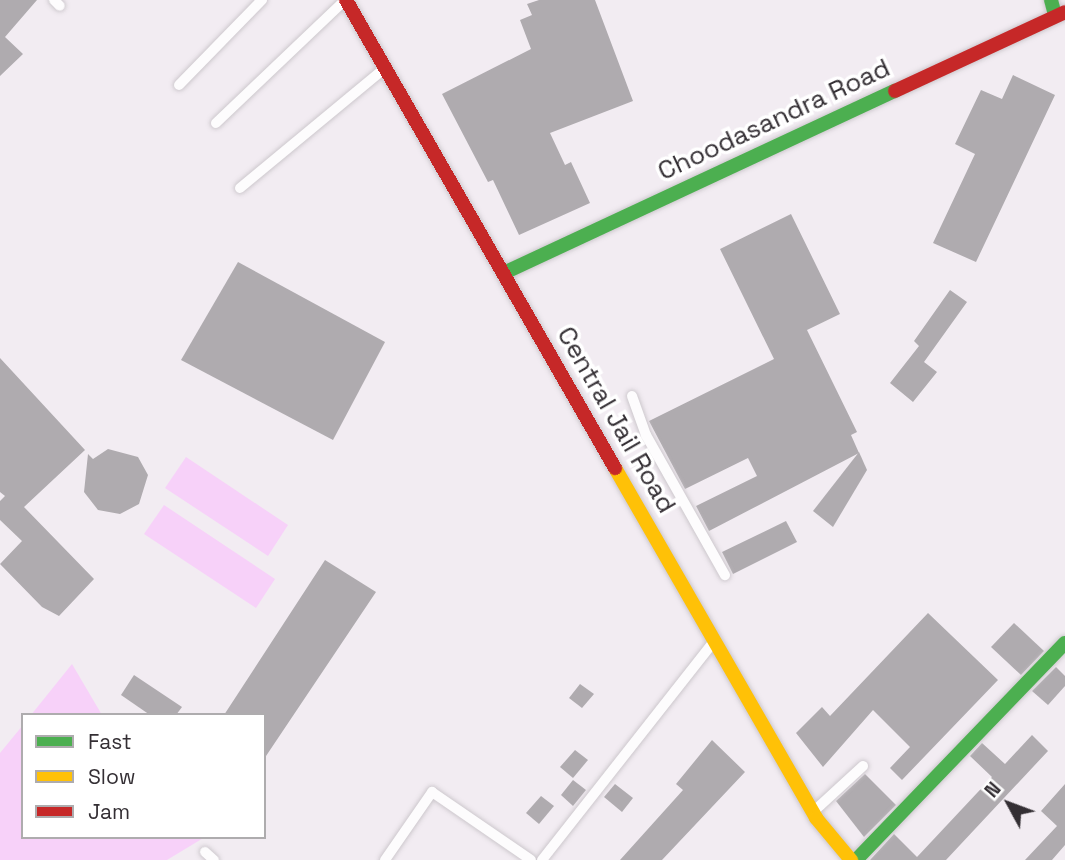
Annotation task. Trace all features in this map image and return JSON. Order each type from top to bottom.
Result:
[{"type":"main road","name":"Central Jail Road","points":[[345,0],[813,812],[853,860]]},
{"type":"main road","points":[[1051,0],[1060,13]]},
{"type":"main road","name":"Choodasandra Road","points":[[504,273],[1060,13]]},
{"type":"main road","points":[[853,860],[1065,643]]},
{"type":"street","points":[[179,85],[262,0]]},
{"type":"street","points":[[216,123],[345,0]]},
{"type":"street","points":[[240,188],[385,68]]},
{"type":"street","points":[[632,396],[646,435],[725,575]]},
{"type":"street","points":[[542,860],[715,640]]},
{"type":"street","points":[[813,812],[863,766]]},
{"type":"street","points":[[385,860],[432,792],[531,860]]},
{"type":"street","points":[[205,852],[214,860]]},
{"type":"shaded area","points":[[186,457],[288,525],[268,556],[165,488]]},
{"type":"shaded area","points":[[164,505],[275,579],[256,608],[144,534]]},
{"type":"shaded area","points":[[72,664],[101,713],[33,713]]},
{"type":"shaded area","points":[[21,727],[21,839],[202,839],[167,860],[0,860],[0,753]]},
{"type":"building","points":[[0,0],[37,0],[5,37],[23,54],[0,76]]},
{"type":"building","points":[[539,0],[595,0],[633,101],[550,133],[565,165],[571,162],[590,203],[519,235],[493,180],[488,182],[442,94],[531,49],[520,20],[532,15],[527,4]]},
{"type":"building","points":[[1013,75],[1055,95],[976,262],[933,243],[975,154],[955,144],[981,90],[1002,99]]},
{"type":"building","points":[[791,214],[840,314],[807,330],[857,432],[851,435],[859,453],[709,531],[696,506],[757,476],[748,458],[685,489],[649,421],[774,359],[720,249]]},
{"type":"building","points":[[238,262],[385,342],[333,440],[181,360]]},
{"type":"building","points":[[950,290],[967,302],[924,362],[937,372],[913,402],[890,383],[919,346],[914,341]]},
{"type":"building","points":[[0,358],[85,450],[24,507],[94,579],[59,616],[42,607],[0,564],[22,541],[0,520],[0,501],[5,496],[0,492]]},
{"type":"building","points":[[108,449],[138,457],[148,475],[139,504],[120,514],[98,510],[84,492],[88,454],[93,459]]},
{"type":"building","points":[[859,452],[867,470],[833,527],[813,511]]},
{"type":"building","points":[[786,521],[797,542],[733,574],[722,552]]},
{"type":"building","points":[[325,560],[376,592],[266,756],[266,713],[225,713]]},
{"type":"building","points":[[928,613],[998,680],[902,780],[890,768],[910,747],[873,710],[823,767],[796,733],[822,707],[830,716]]},
{"type":"building","points":[[1014,623],[1044,651],[1021,675],[991,647]]},
{"type":"building","points":[[1056,667],[1065,676],[1065,686],[1048,705],[1032,691]]},
{"type":"building","points":[[134,675],[182,707],[178,713],[147,713],[121,695]]},
{"type":"building","points":[[580,684],[594,694],[582,708],[569,698]]},
{"type":"building","points":[[1032,735],[1048,751],[946,860],[870,860],[894,834],[917,857],[992,777],[970,756],[982,743],[1005,764]]},
{"type":"building","points":[[712,740],[745,772],[662,860],[620,860],[683,790],[676,784]]},
{"type":"building","points":[[575,750],[588,760],[573,778],[560,767]]},
{"type":"building","points":[[865,774],[896,805],[864,837],[836,801]]},
{"type":"building","points":[[573,780],[586,790],[573,806],[561,795]]},
{"type":"building","points":[[615,784],[633,798],[622,812],[604,797]]},
{"type":"building","points":[[1065,784],[1065,845],[1052,860],[1025,860],[1057,826],[1041,811]]},
{"type":"building","points":[[541,796],[554,806],[539,824],[526,813]]},
{"type":"traffic: fast","points":[[1051,0],[1055,15]]},
{"type":"traffic: fast","points":[[504,273],[895,91]]},
{"type":"traffic: fast","points":[[856,860],[1065,643]]},
{"type":"traffic: slow","points":[[615,468],[816,818],[851,860]]},
{"type":"traffic: jam","points":[[346,0],[615,468]]},
{"type":"traffic: jam","points":[[895,91],[1065,12]]}]
